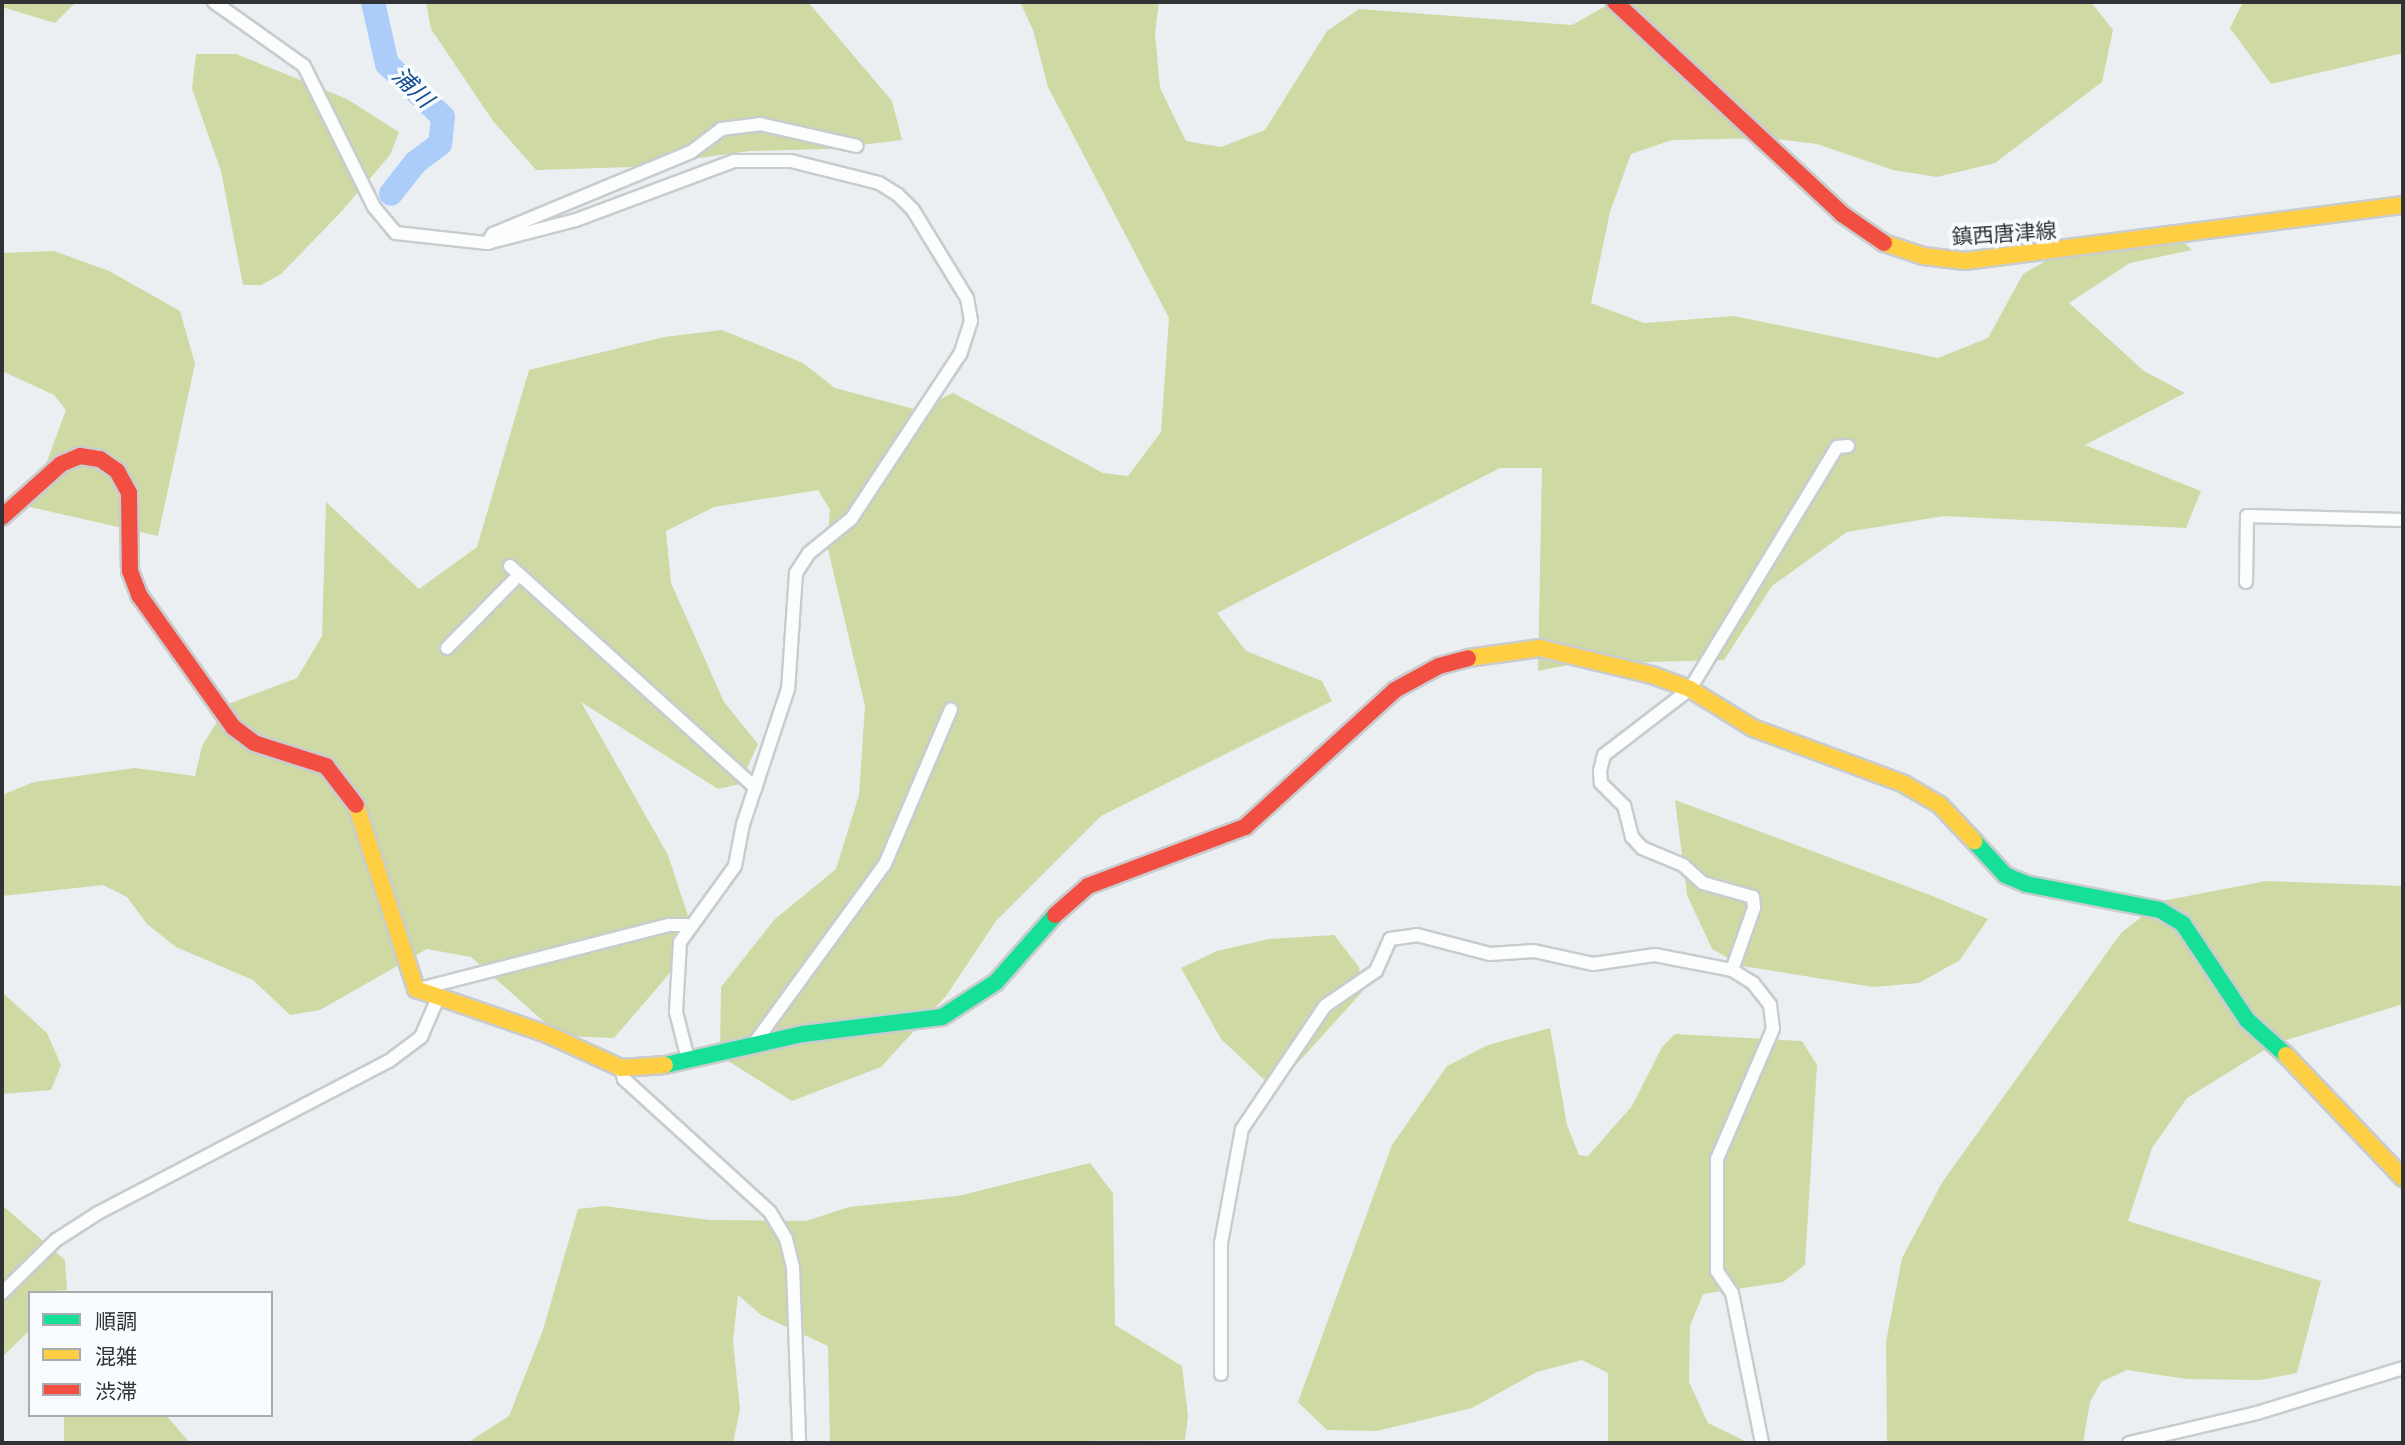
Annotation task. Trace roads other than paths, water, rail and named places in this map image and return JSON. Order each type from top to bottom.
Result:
[{"type":"street","points":[[214,2],[277,42],[304,66],[385,224],[414,239],[487,243],[576,220],[734,161],[791,161],[878,183],[898,195],[914,210],[967,298],[971,321],[960,354],[851,519],[809,553],[796,573],[788,689],[756,788],[735,866],[725,885],[687,925],[675,976],[676,1012],[688,1059]]},
{"type":"street","name":"鎮西唐津線","points":[[1615,2],[1842,215],[1884,243],[1923,256],[1965,261],[2045,254],[2403,205]]},
{"type":"street","points":[[487,243],[493,234],[691,152],[721,130],[760,124],[857,146]]},
{"type":"street","points":[[1732,970],[1754,908],[1753,897],[1703,883],[1683,865],[1642,848],[1632,837],[1624,806],[1601,783],[1604,755],[1690,690],[1837,447],[1848,446]]},
{"type":"street","points":[[2,517],[61,464],[90,457],[117,471],[129,493],[130,571],[139,595],[233,727],[265,748],[326,766],[343,782],[356,805],[416,989],[437,1000],[547,1034],[621,1068],[645,1070],[851,1026],[922,1021],[966,1006],[996,982],[1063,905],[1088,886],[1245,827],[1395,690],[1439,666],[1497,651],[1540,648],[1690,690],[1754,728],[1928,798],[2005,875],[2026,884],[2160,910],[2182,924],[2248,1020],[2319,1085],[2403,1178]]},
{"type":"street","points":[[2246,582],[2247,516],[2403,520]]},
{"type":"street","points":[[447,648],[514,571],[756,788]]},
{"type":"street","points":[[753,1045],[885,864],[951,709]]},
{"type":"street","points":[[416,989],[669,925],[687,925]]},
{"type":"street","points":[[1221,1374],[1221,1243],[1233,1155],[1242,1129],[1325,1006],[1376,971],[1390,939],[1417,934],[1490,954],[1534,951],[1593,964],[1656,955],[1732,970],[1754,983],[1770,1005],[1773,1028],[1717,1158],[1717,1271],[1732,1293],[1762,1443]]},
{"type":"street","points":[[2,1293],[56,1240],[98,1213],[389,1061],[421,1037],[437,1000]]},
{"type":"street","points":[[621,1068],[624,1079],[769,1212],[786,1239],[793,1267],[799,1443]]},
{"type":"street","points":[[2129,1443],[2256,1413],[2403,1367]]},
{"type":"waterway","name":"浦川","points":[[373,2],[387,64],[443,117],[440,144],[415,163],[391,194]]}]
